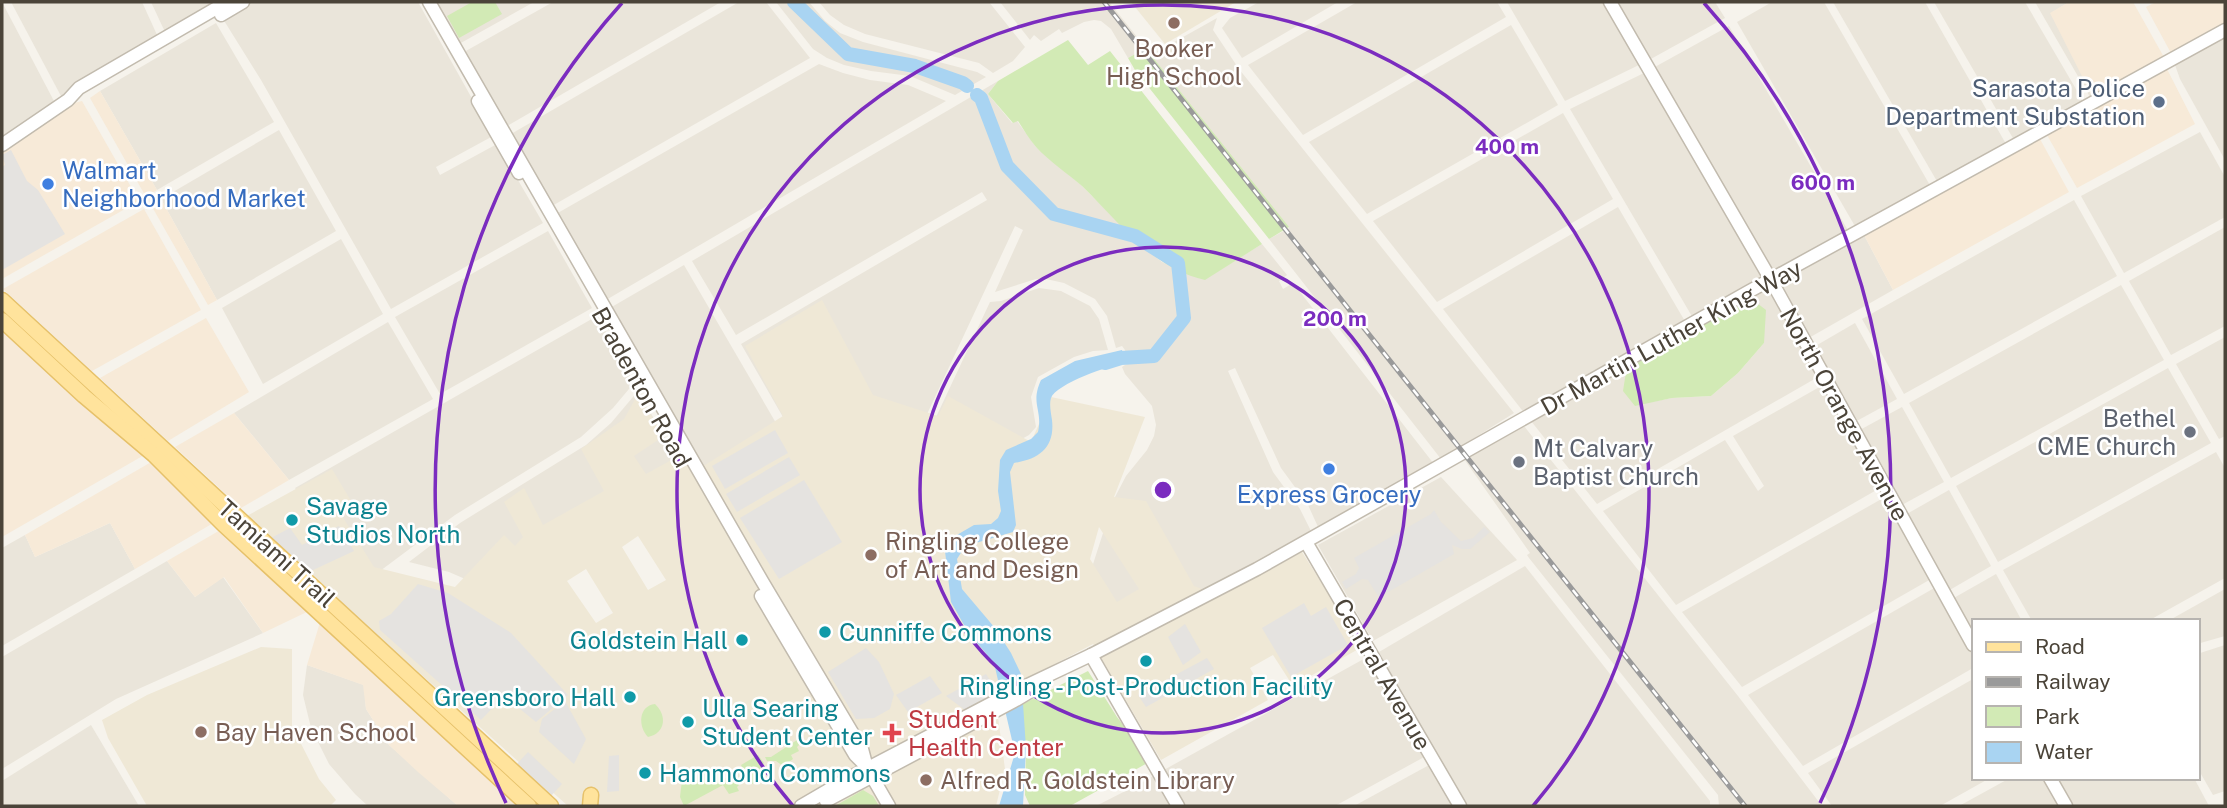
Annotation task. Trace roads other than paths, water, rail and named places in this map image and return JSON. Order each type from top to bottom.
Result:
[{"type":"main road","name":"Tamiami Trail","points":[[2,300],[551,806]]},
{"type":"main road","name":"Tamiami Trail","points":[[2,320],[84,396],[154,455],[223,524],[529,806]]},
{"type":"street","points":[[2,145],[68,100],[79,88],[228,2]]},
{"type":"street","points":[[68,100],[84,96],[243,2]]},
{"type":"street","name":"Bradenton Road","points":[[422,2],[759,593],[855,755],[870,772]]},
{"type":"street","name":"Bradenton Road","points":[[429,2],[760,578],[862,750],[870,772],[889,806]]},
{"type":"street","name":"North Orange Avenue","points":[[1610,2],[1771,280],[1972,643]]},
{"type":"street","name":"Dr Martin Luther King Way","points":[[801,806],[1306,542],[1771,280],[2225,30]]},
{"type":"street","name":"Central Avenue","points":[[1306,542],[1460,806]]},
{"type":"street","points":[[1091,655],[1178,806]]},
{"type":"street","name":"Dr Martin Luther King Way","points":[[817,806],[870,772]]},
{"type":"street","points":[[2051,780],[2066,806]]},
{"type":"water","points":[[1122,350],[1125,363],[1073,381],[1051,398],[1052,429],[1048,444],[1038,455],[1014,463],[1010,472],[1016,525],[1013,532],[969,545],[957,559],[962,589],[995,628],[1021,674],[1026,748],[1023,806],[999,806],[1015,753],[994,663],[968,632],[951,602],[945,551],[950,539],[974,525],[991,524],[998,518],[1001,511],[998,491],[1000,460],[1006,450],[1031,439],[1038,432],[1037,395],[1041,380],[1075,361]]},
{"type":"waterway","points":[[794,2],[848,54],[915,66],[967,86]]},
{"type":"waterway","points":[[977,95],[981,98],[1007,166],[1054,214],[1135,236],[1178,263],[1184,318],[1154,356],[1121,358],[1105,363]]},
{"type":"railway","points":[[1104,2],[1745,806]]},
{"type":"place","name":"Booker High School","points":[[1174,23]]},
{"type":"place","name":"Sarasota Police Department Substation","points":[[2159,102]]},
{"type":"place","name":"Walmart Neighborhood Market","points":[[48,184]]},
{"type":"place","name":"Bethel CME Church","points":[[2190,432]]},
{"type":"place","name":"Mt Calvary Baptist Church","points":[[1519,462]]},
{"type":"place","name":"Express Grocery","points":[[1329,469]]},
{"type":"place","name":"Savage Studios North","points":[[292,520]]},
{"type":"place","name":"Ringling College of Art and Design","points":[[871,555]]},
{"type":"place","name":"Cunniffe Commons","points":[[825,632]]},
{"type":"place","name":"Goldstein Hall","points":[[742,640]]},
{"type":"place","name":"Ringling - Post-Production Facility","points":[[1146,661]]},
{"type":"place","name":"Greensboro Hall","points":[[630,697]]},
{"type":"place","name":"Ulla Searing Student Center","points":[[688,722]]},
{"type":"place","name":"Bay Haven School","points":[[201,732]]},
{"type":"place","name":"Student Health Center","points":[[892,733]]},
{"type":"place","name":"Hammond Commons","points":[[645,773]]},
{"type":"place","name":"Alfred R. Goldstein Library","points":[[926,780]]}]
